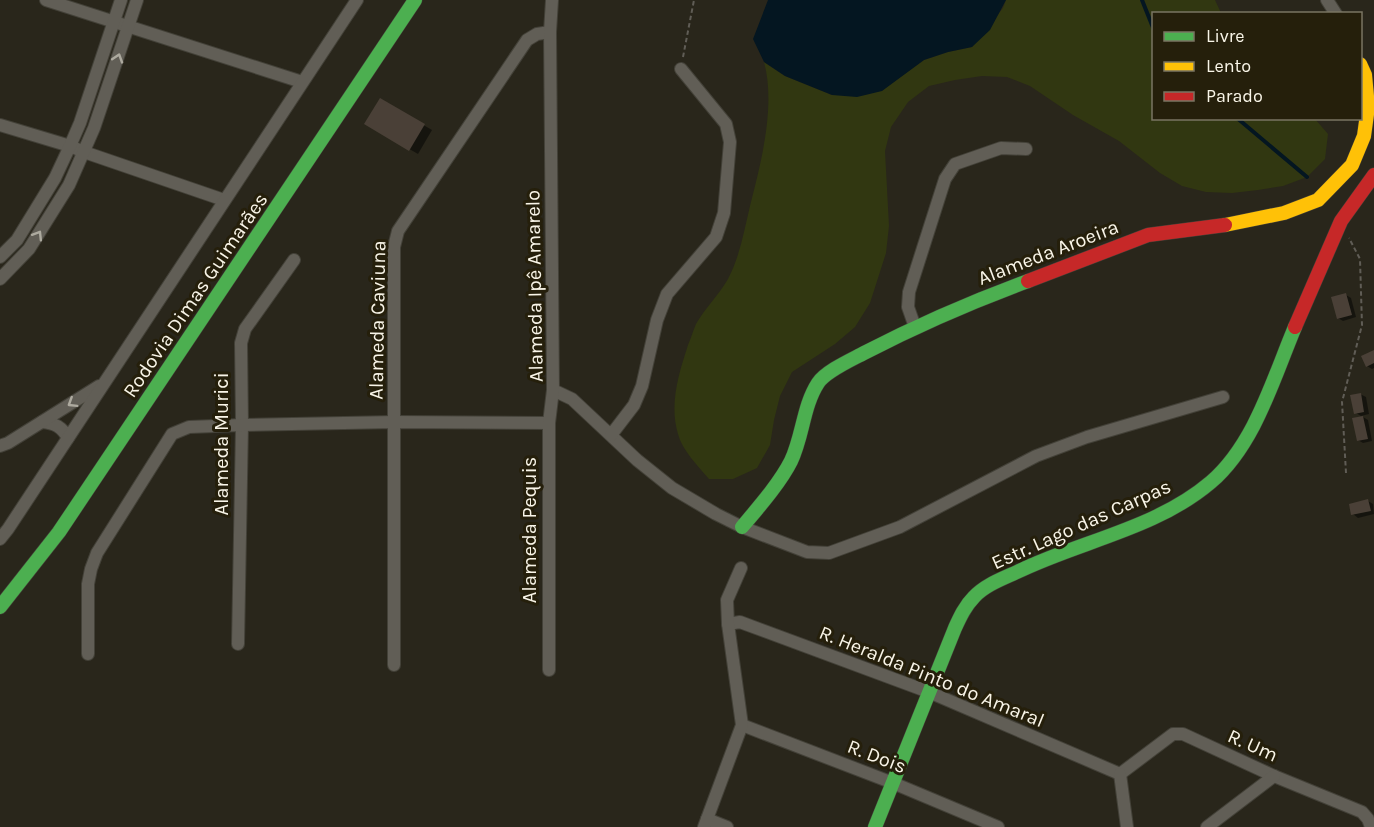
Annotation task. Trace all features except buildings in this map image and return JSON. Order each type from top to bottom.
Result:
[{"type":"street","points":[[46,0],[302,82]]},
{"type":"street","points":[[0,257],[17,240],[55,178],[80,123],[121,0]]},
{"type":"street","points":[[0,279],[29,249],[69,185],[94,128],[137,0]]},
{"type":"street","points":[[0,538],[357,0]]},
{"type":"street","name":"Rodovia Dimas Guimarães","points":[[0,608],[59,532],[415,0]]},
{"type":"street","name":"Alameda Ipê Amarelo","points":[[551,2],[553,390],[572,399],[637,460],[672,488],[716,514],[742,527],[807,552],[829,553],[900,527],[1036,456],[1087,437],[1223,397]]},
{"type":"street","name":"Alameda Caviuna","points":[[394,665],[394,247],[398,231],[527,40],[537,34],[550,32]]},
{"type":"street","name":"Alameda Aroeira","points":[[742,527],[770,493],[791,461],[810,398],[820,381],[840,366],[915,327],[995,293],[1148,235],[1226,225],[1284,213],[1318,200],[1352,165],[1364,136],[1368,107],[1365,75],[1362,68]]},
{"type":"street","points":[[611,435],[634,405],[642,386],[657,320],[667,294],[716,237],[724,213],[730,142],[726,124],[681,69]]},
{"type":"street","points":[[0,125],[70,146],[224,200]]},
{"type":"street","points":[[915,327],[908,307],[909,292],[945,179],[955,164],[1001,148],[1026,149]]},
{"type":"street","name":"Estr. Lago das Carpas","points":[[875,827],[963,611],[975,596],[990,585],[1036,562],[1150,520],[1181,503],[1211,482],[1233,458],[1248,436],[1341,221],[1374,176]]},
{"type":"street","name":"Alameda Murici","points":[[238,644],[242,425],[241,343],[245,329],[294,260]]},
{"type":"street","points":[[0,446],[102,385]]},
{"type":"street","name":"Alameda Pequis","points":[[549,670],[549,423],[553,390]]},
{"type":"street","points":[[42,422],[50,422],[58,426],[68,438]]},
{"type":"street","points":[[88,654],[88,584],[97,553],[172,434],[189,426],[395,422],[549,423]]},
{"type":"street","points":[[727,827],[706,823],[742,725],[728,624],[727,600],[741,568]]},
{"type":"street","name":"R. Heralda Pinto do Amaral","points":[[728,624],[740,622],[930,692],[1120,774]]},
{"type":"street","name":"R. Dois","points":[[742,725],[893,783],[998,827]]},
{"type":"street","name":"R. Um","points":[[1120,774],[1173,734],[1179,734],[1362,812],[1371,827]]},
{"type":"street","points":[[1120,774],[1127,827]]},
{"type":"street","points":[[1207,827],[1274,776]]},
{"type":"path","points":[[681,69],[693,0]]},
{"type":"path","points":[[1341,221],[1360,259],[1362,325],[1342,402],[1346,473]]},
{"type":"green space","points":[[1006,0],[1215,0],[1221,12],[1152,12],[1152,120],[1316,120],[1328,134],[1325,159],[1307,177],[1283,186],[1232,193],[1206,192],[1182,186],[1160,173],[1119,141],[1073,115],[1030,86],[1007,77],[982,76],[929,86],[908,102],[891,127],[885,151],[889,226],[886,253],[870,303],[855,327],[835,344],[792,372],[780,396],[770,445],[757,468],[733,479],[709,479],[691,458],[680,440],[674,411],[676,389],[696,324],[728,279],[741,243],[766,134],[768,97],[764,62],[785,76],[832,95],[882,90],[924,60],[972,47],[1003,8]]},
{"type":"water","points":[[768,0],[1006,0],[990,30],[972,47],[924,60],[882,91],[857,97],[832,95],[785,76],[764,62],[753,39]]},
{"type":"waterway","points":[[1142,0],[1152,25]]},
{"type":"waterway","points":[[1239,120],[1307,177]]},
{"type":"traffic: fast","points":[[0,607],[59,532],[415,0]]},
{"type":"traffic: fast","points":[[742,527],[768,495],[791,461],[813,392],[827,374],[925,323],[1028,281]]},
{"type":"traffic: fast","points":[[875,827],[955,628],[971,600],[983,589],[1005,577],[1166,512],[1211,482],[1240,449],[1251,430],[1295,327]]},
{"type":"traffic: slow","points":[[1225,225],[1284,213],[1318,200],[1352,165],[1364,136],[1368,107],[1365,75],[1362,68]]},
{"type":"traffic: jam","points":[[1295,327],[1341,221],[1374,175]]},
{"type":"traffic: jam","points":[[1028,281],[1148,235],[1225,225]]}]
